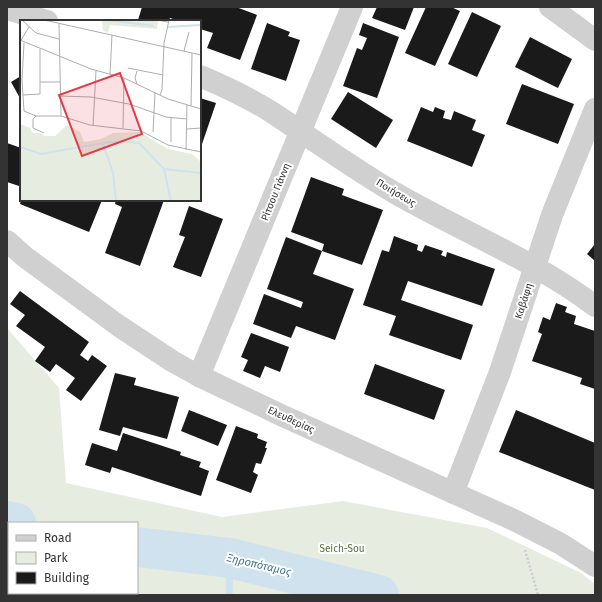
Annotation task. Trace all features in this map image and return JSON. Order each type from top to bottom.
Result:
[{"type":"street","name":"Ρίτσου Γιάννη","points":[[199,376],[352,7]]},
{"type":"street","points":[[550,7],[595,40]]},
{"type":"street","points":[[7,8],[44,20]]},
{"type":"street","name":"Ποιήσεως","points":[[201,76],[229,89],[275,114],[300,132],[399,195],[436,217],[535,268],[569,288],[595,306]]},
{"type":"street","name":"Καβάφη","points":[[453,493],[500,372],[552,215],[595,110]]},
{"type":"street","name":"Ελευθερίας","points":[[7,241],[25,257],[119,326],[172,361],[199,376],[290,420],[516,521],[561,544],[595,566]]},
{"type":"path","points":[[516,521],[538,595]]},
{"type":"green space","name":"Seich-Sou","points":[[7,328],[59,388],[66,483],[222,517],[343,501],[487,528],[581,573],[595,584],[595,595],[7,595]]},
{"type":"building","points":[[142,7],[236,7],[257,15],[240,60],[207,48],[213,33],[201,29],[201,20],[176,20],[170,18],[169,20],[138,20]]},
{"type":"building","points":[[377,7],[414,7],[405,30],[372,18]]},
{"type":"building","points":[[426,7],[451,7],[460,11],[435,66],[405,53]]},
{"type":"building","points":[[472,12],[501,26],[477,77],[448,64]]},
{"type":"building","points":[[267,23],[290,32],[288,36],[300,40],[286,81],[251,69]]},
{"type":"building","points":[[363,23],[399,37],[377,98],[343,86],[357,48],[362,50],[367,38],[359,35]]},
{"type":"building","points":[[530,37],[572,59],[558,88],[515,67]]},
{"type":"building","points":[[20,77],[20,98],[11,82]]},
{"type":"building","points":[[522,84],[574,104],[558,144],[506,124]]},
{"type":"building","points":[[348,92],[393,120],[376,148],[331,119]]},
{"type":"building","points":[[201,98],[216,103],[201,147]]},
{"type":"building","points":[[421,107],[433,112],[435,107],[445,111],[443,118],[451,120],[454,111],[476,120],[472,130],[485,135],[472,167],[407,141]]},
{"type":"building","points":[[7,143],[20,148],[20,183],[19,186],[7,182]]},
{"type":"building","points":[[311,177],[344,189],[342,195],[383,210],[362,265],[322,251],[324,244],[291,232]]},
{"type":"building","points":[[21,201],[102,201],[89,232],[20,204]]},
{"type":"building","points":[[116,201],[164,201],[140,266],[105,253],[122,207],[115,204]]},
{"type":"building","points":[[189,206],[223,219],[201,277],[173,267],[185,237],[179,235]]},
{"type":"building","points":[[394,236],[418,245],[417,250],[422,252],[425,245],[443,251],[441,255],[446,257],[447,252],[495,269],[482,306],[408,281],[401,300],[473,325],[461,360],[389,335],[396,316],[363,305],[382,250],[389,252]]},
{"type":"building","points":[[286,237],[322,251],[313,274],[354,289],[335,340],[296,326],[291,338],[253,324],[264,294],[301,308],[303,302],[267,289]]},
{"type":"building","points":[[595,244],[595,261],[587,254]]},
{"type":"building","points":[[20,291],[89,342],[80,355],[88,361],[92,355],[107,366],[81,401],[66,390],[75,378],[56,364],[50,372],[35,361],[45,347],[16,326],[25,315],[10,304]]},
{"type":"building","points":[[556,303],[567,307],[565,312],[576,316],[574,324],[595,331],[595,389],[580,384],[582,378],[532,361],[542,334],[538,332],[543,317],[550,320]]},
{"type":"building","points":[[251,333],[289,347],[280,372],[265,366],[260,378],[243,371],[248,360],[241,357]]},
{"type":"building","points":[[375,364],[445,390],[434,420],[364,394]]},
{"type":"building","points":[[115,373],[136,378],[134,385],[179,397],[167,439],[123,427],[120,436],[99,430]]},
{"type":"building","points":[[189,410],[227,425],[218,446],[181,431]]},
{"type":"building","points":[[516,410],[595,443],[595,490],[499,452]]},
{"type":"building","points":[[236,426],[258,434],[257,438],[267,442],[265,448],[267,448],[261,464],[256,463],[253,472],[258,475],[251,493],[216,480]]},
{"type":"building","points":[[123,433],[181,452],[180,455],[201,462],[199,467],[209,471],[201,496],[112,467],[110,473],[85,465],[92,443],[117,451]]},
{"type":"waterway","name":"Ξηροπόταμος","points":[[7,521],[12,522]]},
{"type":"waterway","name":"Ξηροπόταμος","points":[[138,547],[230,558],[379,595]]},
{"type":"waterway","points":[[229,595],[230,558]]}]
